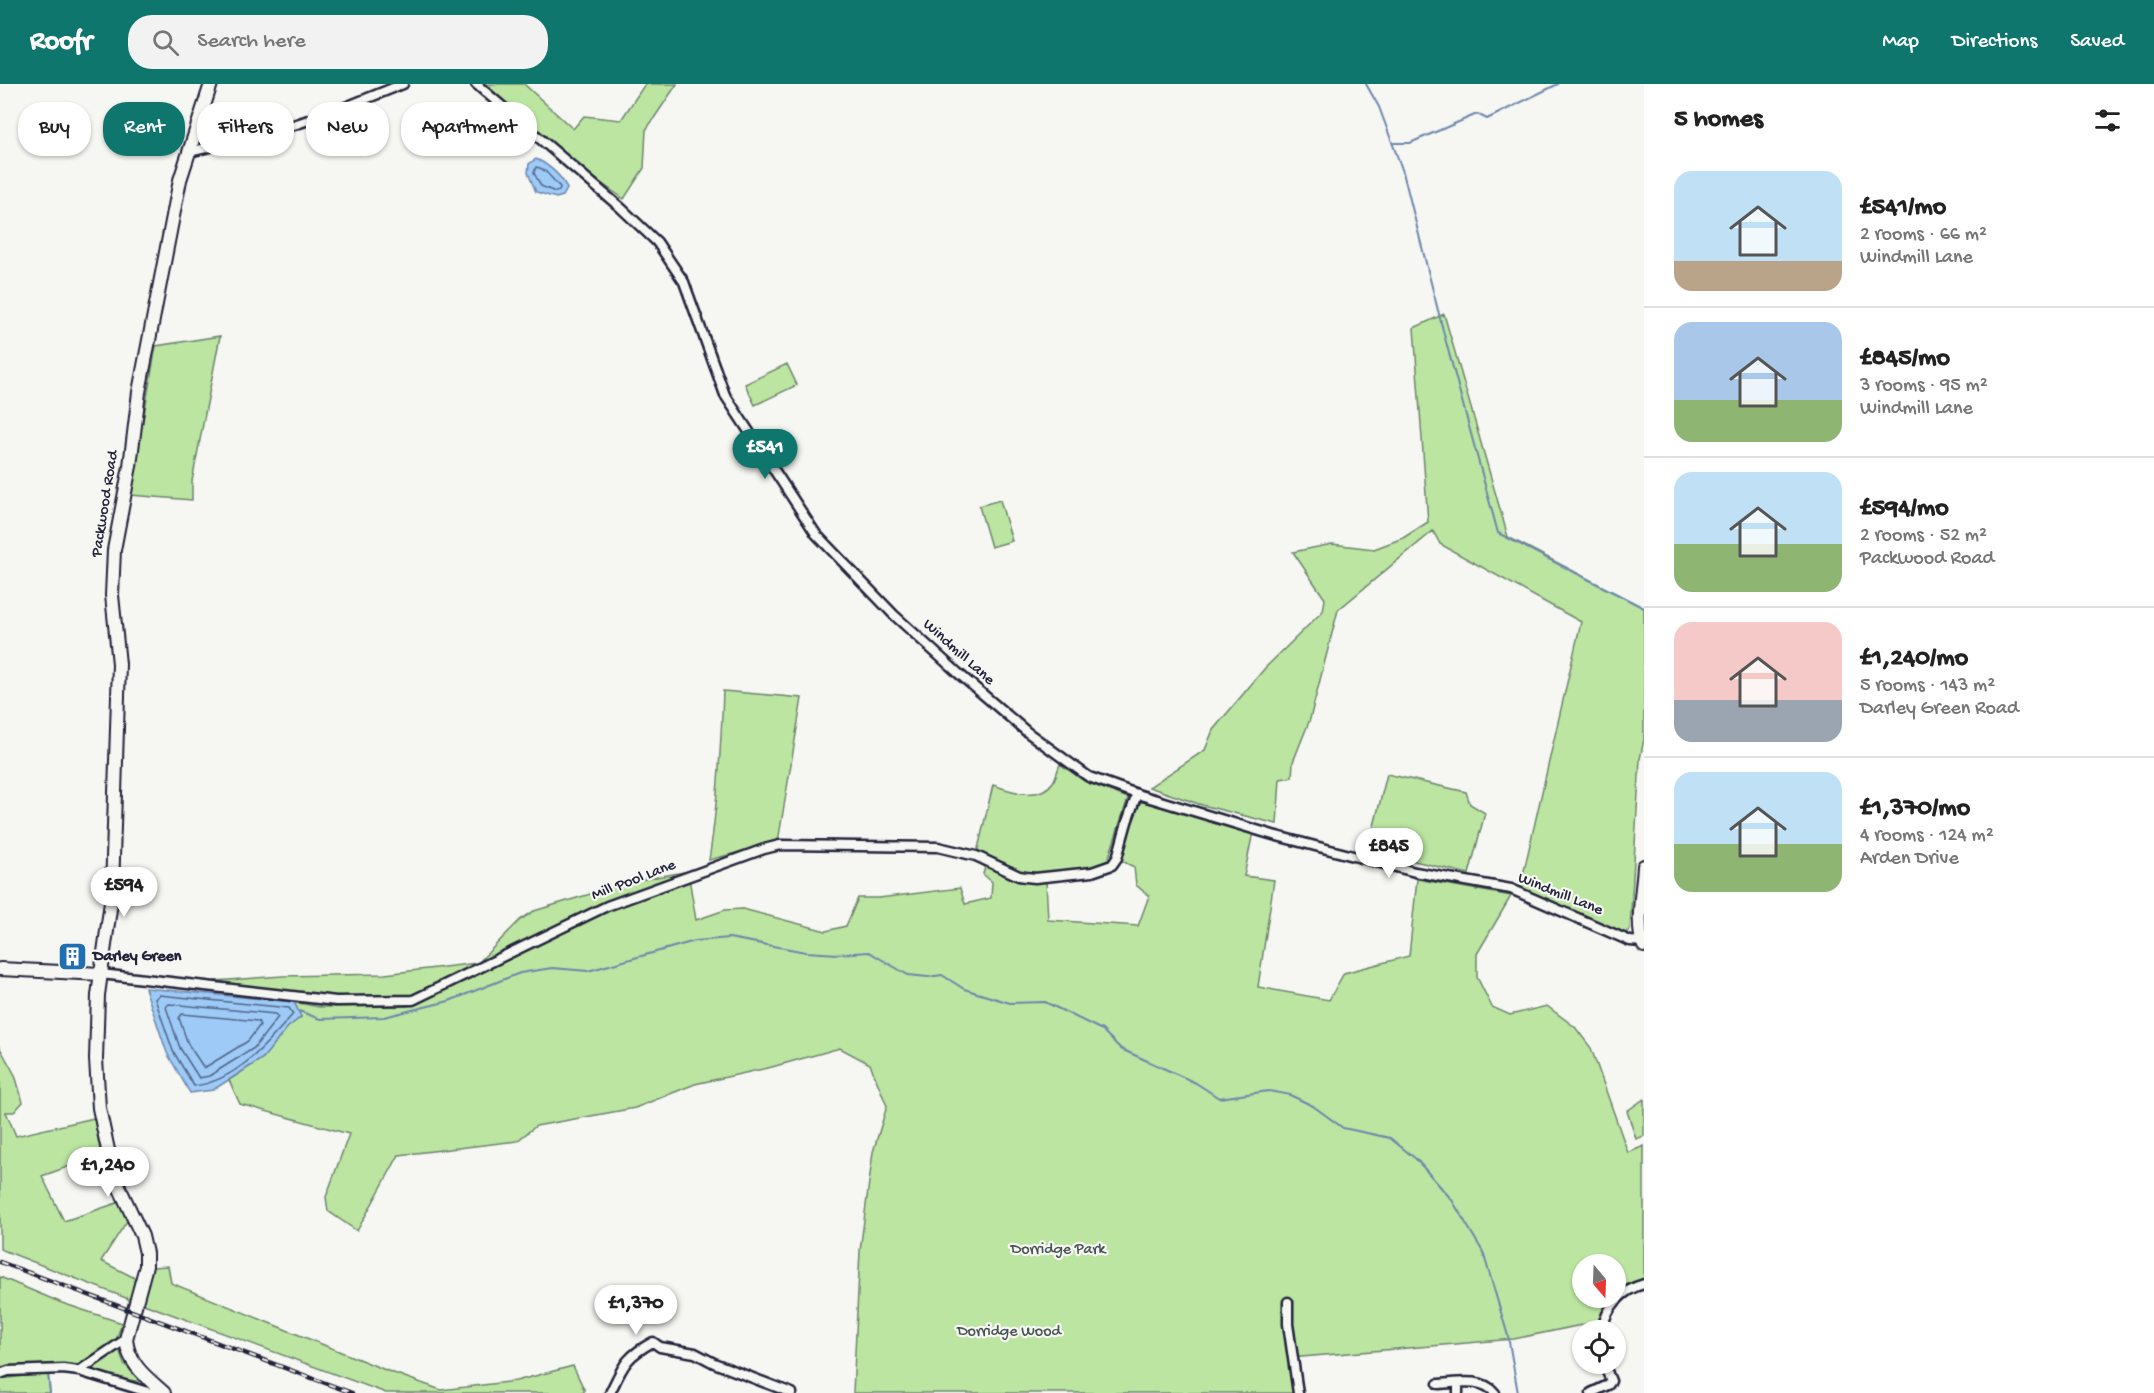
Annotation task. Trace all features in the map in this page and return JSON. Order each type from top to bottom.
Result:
[{"type":"street","name":"Packwood Road","points":[[126,1339],[147,1259],[142,1236],[120,1189],[112,1164],[99,1108],[96,1037],[114,858],[119,664],[112,595],[114,550],[139,392],[180,180],[211,84]]},
{"type":"street","points":[[294,125],[403,84]]},
{"type":"street","name":"Windmill Lane","points":[[476,84],[621,208],[657,242],[684,282],[725,395],[816,534],[894,615],[1026,732],[1089,777],[1137,794],[1273,835],[1415,872],[1511,889],[1643,944]]},
{"type":"street","points":[[189,152],[197,150]]},
{"type":"street","name":"Mill Pool Lane","points":[[101,974],[336,1001],[413,1000],[607,906],[780,845],[938,848],[976,856],[1019,876],[1035,878],[1101,870],[1112,865],[1117,858],[1126,822],[1137,794]]},
{"type":"street","points":[[1643,944],[1640,926],[1644,866]]},
{"type":"street","points":[[0,969],[101,974]]},
{"type":"street","points":[[1605,1320],[1617,1300],[1632,1288],[1644,1284]]},
{"type":"street","points":[[1287,1302],[1298,1393]]},
{"type":"street","points":[[79,1371],[126,1339],[127,1350],[136,1367],[164,1393]]},
{"type":"street","points":[[610,1393],[616,1376],[627,1359],[640,1348],[653,1342],[660,1347],[692,1353],[792,1393]]},
{"type":"street","points":[[0,1374],[8,1371],[42,1368],[79,1371],[152,1393]]},
{"type":"street","points":[[1608,1374],[1617,1391]]},
{"type":"street","points":[[1591,1393],[1611,1381]]},
{"type":"street","points":[[1458,1383],[1458,1393]]},
{"type":"street","points":[[1438,1384],[1487,1384],[1495,1393]]},
{"type":"shaded area","points":[[69,945],[82,946],[80,967],[67,967]]},
{"type":"green space","points":[[484,84],[524,84],[573,129],[584,116],[621,120],[645,84],[677,84],[646,130],[644,168],[624,199],[570,161],[537,131],[537,102],[504,102]]},
{"type":"green space","points":[[1444,314],[1508,537],[1644,608],[1644,739],[1640,759],[1630,929],[1626,933],[1520,888],[1581,622],[1440,544],[1433,531],[1338,610],[1310,719],[1293,762],[1292,777],[1280,779],[1277,824],[1202,805],[1149,787],[1205,750],[1213,730],[1265,668],[1323,611],[1325,599],[1293,552],[1332,544],[1374,549],[1403,538],[1428,522],[1414,328]]},
{"type":"green space","points":[[220,336],[192,481],[192,500],[130,495],[156,346]]},
{"type":"green space","points":[[787,364],[797,385],[755,405],[745,384]]},
{"type":"green space","points":[[1000,500],[1012,541],[991,547],[979,506]]},
{"type":"green space","points":[[723,691],[802,698],[778,842],[709,860],[719,776]]},
{"type":"green space","points":[[1060,764],[1084,781],[1128,798],[1107,863],[1089,870],[1021,873],[977,853],[993,785],[1024,793],[1040,792],[1053,782]]},
{"type":"green space","points":[[1387,774],[1466,792],[1470,804],[1485,813],[1469,874],[1368,850]]},
{"type":"green space","points":[[1139,801],[1253,832],[1244,876],[1274,880],[1258,987],[1329,1000],[1344,973],[1409,956],[1417,879],[1511,896],[1477,954],[1477,977],[1492,1007],[1510,1015],[1547,1006],[1575,1027],[1591,1048],[1628,1153],[1644,1146],[1644,1281],[1626,1291],[1626,1254],[1572,1254],[1572,1308],[1608,1308],[1602,1320],[1572,1320],[1572,1327],[1514,1339],[1290,1358],[1295,1393],[853,1393],[860,1251],[873,1152],[887,1106],[870,1064],[840,1048],[772,1067],[695,1084],[635,1108],[536,1126],[517,1141],[399,1155],[357,1231],[328,1211],[326,1197],[349,1134],[240,1104],[229,1080],[263,1058],[288,1027],[301,1017],[294,1002],[319,1007],[408,1006],[547,940],[607,908],[689,878],[696,920],[725,910],[743,909],[826,931],[846,926],[858,898],[879,898],[960,888],[965,904],[991,898],[992,882],[983,874],[986,864],[1046,880],[1048,920],[1138,926],[1149,896],[1136,885],[1134,867],[1122,861],[1124,845]]},
{"type":"green space","points":[[689,871],[606,901],[479,962],[520,920],[534,911],[630,882]]},
{"type":"green space","points":[[478,963],[412,997],[338,998],[214,981],[283,976],[385,974]]},
{"type":"green space","points":[[0,1048],[15,1075],[23,1102],[14,1112],[6,1112],[16,1136],[94,1118],[101,1155],[42,1176],[64,1221],[120,1202],[129,1218],[101,1261],[135,1278],[131,1300],[0,1249]]},
{"type":"green space","points":[[1644,1099],[1644,1136],[1636,1139],[1627,1111]]},
{"type":"green space","points":[[168,1266],[171,1283],[388,1371],[441,1390],[516,1381],[573,1366],[584,1393],[386,1393],[141,1303],[152,1267]]},
{"type":"green space","points":[[0,1277],[62,1303],[122,1323],[116,1340],[124,1364],[144,1382],[97,1376],[74,1366],[26,1365],[0,1372]]},
{"type":"green space","points":[[48,1373],[50,1393],[0,1393],[0,1379]]},
{"type":"water","points":[[536,159],[562,180],[567,189],[563,196],[556,198],[536,192],[528,173],[529,164]]},
{"type":"water","points":[[145,988],[294,1002],[301,1017],[288,1027],[263,1058],[213,1090],[190,1093],[167,1053]]},
{"type":"waterway","points":[[1366,84],[1379,107],[1403,172],[1498,533],[1644,608]]},
{"type":"waterway","points":[[1394,143],[1410,143],[1477,114],[1487,119],[1558,84]]},
{"type":"waterway","points":[[299,1011],[320,1019],[384,1017],[449,1001],[520,973],[552,968],[588,971],[695,941],[729,938],[806,952],[838,954],[869,952],[908,975],[928,977],[942,975],[964,989],[1010,1003],[1045,1002],[1102,1030],[1121,1049],[1196,1083],[1219,1098],[1269,1091],[1290,1095],[1313,1106],[1343,1128],[1390,1138],[1416,1159],[1452,1200],[1483,1252],[1508,1336],[1518,1393]]},
{"type":"waterway","points":[[48,1373],[50,1393]]},
{"type":"railway","points":[[0,1262],[352,1393]]},
{"type":"place","name":"Darley Green","points":[[72,957]]},
{"type":"park label","name":"Dorridge Park","points":[[1058,1250]]},
{"type":"park label","name":"Dorridge Wood","points":[[1009,1332]]}]
